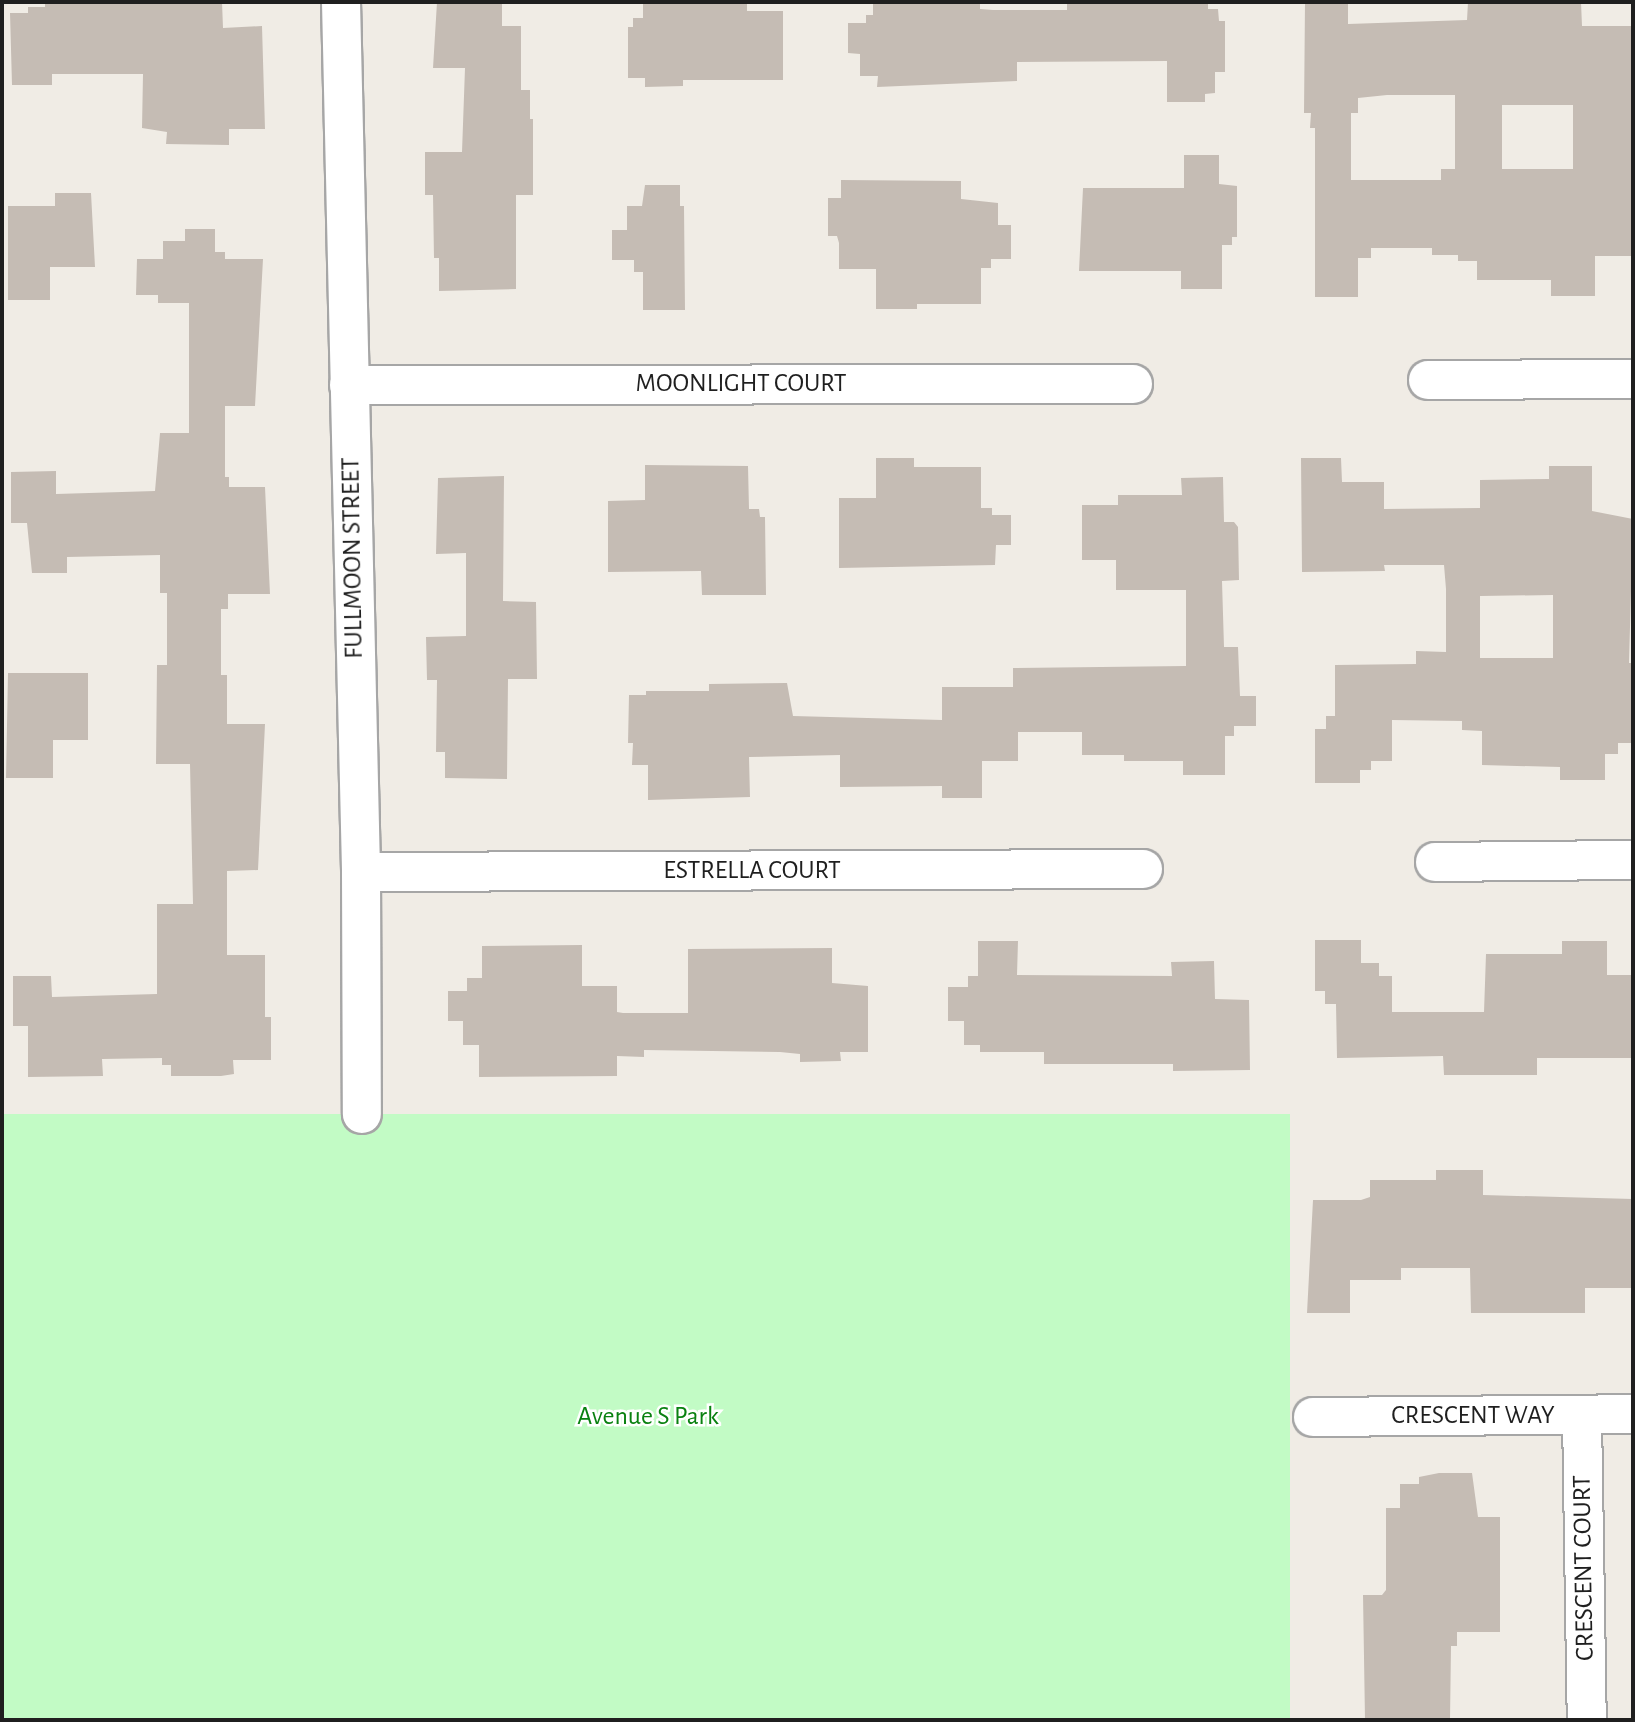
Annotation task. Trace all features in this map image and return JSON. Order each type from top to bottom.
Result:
[{"type":"street","name":"FULLMOON STREET","points":[[341,2],[361,872],[362,1114]]},
{"type":"street","points":[[1428,380],[1633,379]]},
{"type":"street","name":"MOONLIGHT COURT","points":[[349,386],[1133,384]]},
{"type":"street","points":[[1435,862],[1633,860]]},
{"type":"street","name":"ESTRELLA COURT","points":[[361,872],[1143,869]]},
{"type":"street","name":"CRESCENT WAY","points":[[1312,1417],[1633,1414]]},
{"type":"street","name":"CRESCENT COURT","points":[[1582,1415],[1587,1720]]},
{"type":"green space","name":"Avenue S Park","points":[[2,1114],[1290,1114],[1290,1720],[2,1720]]},
{"type":"building","points":[[45,2],[222,2],[223,28],[262,26],[265,129],[229,129],[229,145],[166,144],[167,132],[142,128],[143,74],[52,74],[52,85],[12,85],[10,13],[28,13],[28,7],[45,7]]},
{"type":"building","points":[[437,2],[502,2],[502,26],[521,26],[521,90],[530,90],[530,119],[533,119],[533,195],[516,195],[516,289],[439,291],[439,258],[434,258],[433,195],[425,195],[425,152],[462,152],[465,68],[433,68]]},
{"type":"building","points":[[643,2],[747,2],[747,11],[783,11],[783,80],[683,80],[683,86],[645,87],[645,78],[628,78],[628,27],[633,27],[633,18],[643,18]]},
{"type":"building","points":[[873,2],[980,2],[980,9],[1067,10],[1067,2],[1208,2],[1208,9],[1218,9],[1219,21],[1225,21],[1225,72],[1215,72],[1215,93],[1205,94],[1205,102],[1167,102],[1167,61],[1017,62],[1017,81],[877,87],[878,76],[860,76],[860,54],[848,53],[848,23],[866,23],[866,15],[873,15]]},
{"type":"building","points":[[1305,2],[1348,2],[1348,24],[1467,20],[1468,2],[1581,2],[1582,26],[1632,26],[1633,256],[1595,256],[1595,296],[1551,296],[1551,280],[1477,280],[1477,261],[1458,261],[1458,255],[1432,255],[1432,248],[1371,248],[1371,258],[1358,258],[1358,297],[1315,297],[1315,128],[1310,128],[1311,113],[1304,113]],"holes":[[[1387,95],[1455,95],[1455,169],[1441,169],[1441,180],[1351,180],[1351,113],[1358,113],[1358,98]],[[1502,105],[1573,105],[1573,169],[1502,169]]]},
{"type":"building","points":[[1184,155],[1219,155],[1219,184],[1237,186],[1237,237],[1232,237],[1232,245],[1222,245],[1222,289],[1181,289],[1181,271],[1079,271],[1083,188],[1184,188]]},
{"type":"building","points":[[841,180],[961,181],[961,199],[998,203],[998,225],[1011,225],[1011,259],[991,259],[991,268],[981,268],[981,304],[917,304],[917,309],[876,309],[876,269],[839,269],[837,236],[828,236],[828,198],[841,198]]},
{"type":"building","points":[[645,185],[680,185],[680,206],[684,206],[685,310],[643,310],[643,272],[634,272],[634,260],[612,260],[612,230],[627,230],[627,206],[642,206]]},
{"type":"building","points":[[55,193],[91,193],[95,267],[50,267],[50,300],[8,300],[8,206],[55,206]]},
{"type":"building","points":[[185,229],[215,229],[215,252],[225,252],[225,259],[263,259],[255,406],[225,406],[225,477],[229,477],[229,487],[265,487],[270,594],[228,594],[228,609],[221,609],[221,675],[227,675],[227,724],[265,724],[258,870],[227,871],[227,955],[265,955],[265,1017],[271,1017],[271,1060],[233,1060],[234,1074],[171,1076],[171,1065],[162,1065],[162,1058],[102,1059],[103,1076],[28,1077],[28,1026],[13,1026],[13,976],[51,976],[52,997],[157,994],[157,904],[193,904],[190,764],[156,764],[157,665],[167,665],[167,593],[160,593],[160,555],[67,557],[67,573],[32,573],[27,523],[11,523],[11,472],[56,471],[56,494],[155,491],[160,433],[189,433],[189,303],[158,303],[158,295],[136,295],[137,259],[163,259],[163,241],[185,241]]},
{"type":"building","points":[[876,458],[914,458],[914,467],[981,467],[981,508],[992,508],[992,515],[1011,515],[1011,545],[996,545],[995,565],[839,568],[839,498],[876,498]]},
{"type":"building","points":[[1301,458],[1341,458],[1342,482],[1384,482],[1384,509],[1480,508],[1480,480],[1549,479],[1549,466],[1592,466],[1592,511],[1633,519],[1629,663],[1633,663],[1633,743],[1618,743],[1618,754],[1605,754],[1605,780],[1560,780],[1560,767],[1482,765],[1482,731],[1462,730],[1462,721],[1392,720],[1392,761],[1371,761],[1371,770],[1360,770],[1360,783],[1315,783],[1315,729],[1326,729],[1326,716],[1335,716],[1335,665],[1416,664],[1416,651],[1446,652],[1446,589],[1444,565],[1384,565],[1385,571],[1302,572]],"holes":[[[1553,595],[1553,658],[1480,658],[1480,596]]]},
{"type":"building","points":[[645,465],[748,466],[749,509],[759,509],[760,517],[765,517],[766,595],[702,595],[701,571],[608,572],[608,501],[645,500]]},
{"type":"building","points":[[504,476],[503,601],[536,602],[537,679],[508,679],[507,779],[445,778],[445,752],[436,752],[437,680],[427,680],[426,637],[466,636],[466,553],[436,554],[438,478]]},
{"type":"building","points":[[1223,477],[1224,522],[1234,522],[1238,527],[1239,580],[1222,581],[1224,647],[1238,647],[1240,696],[1256,696],[1256,726],[1234,726],[1234,736],[1225,736],[1225,775],[1183,775],[1183,761],[1124,761],[1124,755],[1082,755],[1082,732],[1018,732],[1018,761],[982,761],[982,798],[942,798],[942,786],[840,787],[840,755],[749,757],[750,797],[648,800],[648,765],[632,765],[633,743],[628,743],[629,695],[646,695],[646,691],[709,691],[709,684],[787,683],[793,716],[942,720],[942,687],[1013,687],[1013,668],[1186,666],[1186,590],[1116,590],[1116,560],[1082,560],[1082,505],[1118,505],[1118,495],[1182,495],[1181,478]]},
{"type":"building","points":[[8,673],[88,673],[88,740],[53,740],[53,778],[6,778]]},
{"type":"building","points":[[1315,940],[1361,940],[1361,963],[1379,963],[1379,976],[1392,976],[1392,1012],[1484,1012],[1486,954],[1562,954],[1562,941],[1607,941],[1607,975],[1633,975],[1633,1058],[1537,1058],[1537,1075],[1444,1075],[1443,1056],[1337,1058],[1336,1004],[1325,1004],[1325,991],[1315,991]]},
{"type":"building","points":[[978,941],[1018,941],[1017,975],[1172,976],[1171,962],[1214,961],[1215,999],[1249,1000],[1250,1070],[1173,1071],[1173,1064],[1044,1064],[1044,1052],[980,1052],[980,1045],[964,1045],[964,1021],[948,1021],[948,987],[968,987],[968,976],[978,976]]},
{"type":"building","points":[[582,945],[582,986],[617,986],[617,1012],[623,1013],[688,1013],[688,949],[832,948],[832,983],[868,986],[868,1052],[840,1052],[841,1061],[800,1062],[800,1054],[780,1052],[644,1050],[644,1057],[617,1056],[617,1076],[479,1077],[479,1045],[463,1045],[463,1021],[448,1021],[448,991],[467,991],[467,978],[482,978],[482,946]]},
{"type":"building","points":[[1436,1170],[1483,1170],[1483,1195],[1633,1199],[1631,1288],[1585,1288],[1585,1313],[1471,1313],[1470,1268],[1401,1268],[1401,1280],[1350,1280],[1350,1313],[1307,1313],[1313,1200],[1361,1200],[1370,1197],[1370,1180],[1436,1180]]},
{"type":"building","points":[[1439,1473],[1472,1473],[1478,1517],[1500,1517],[1500,1632],[1457,1632],[1457,1646],[1451,1646],[1450,1720],[1365,1720],[1363,1595],[1382,1595],[1386,1590],[1386,1508],[1400,1508],[1400,1484],[1419,1484],[1419,1477]]}]
